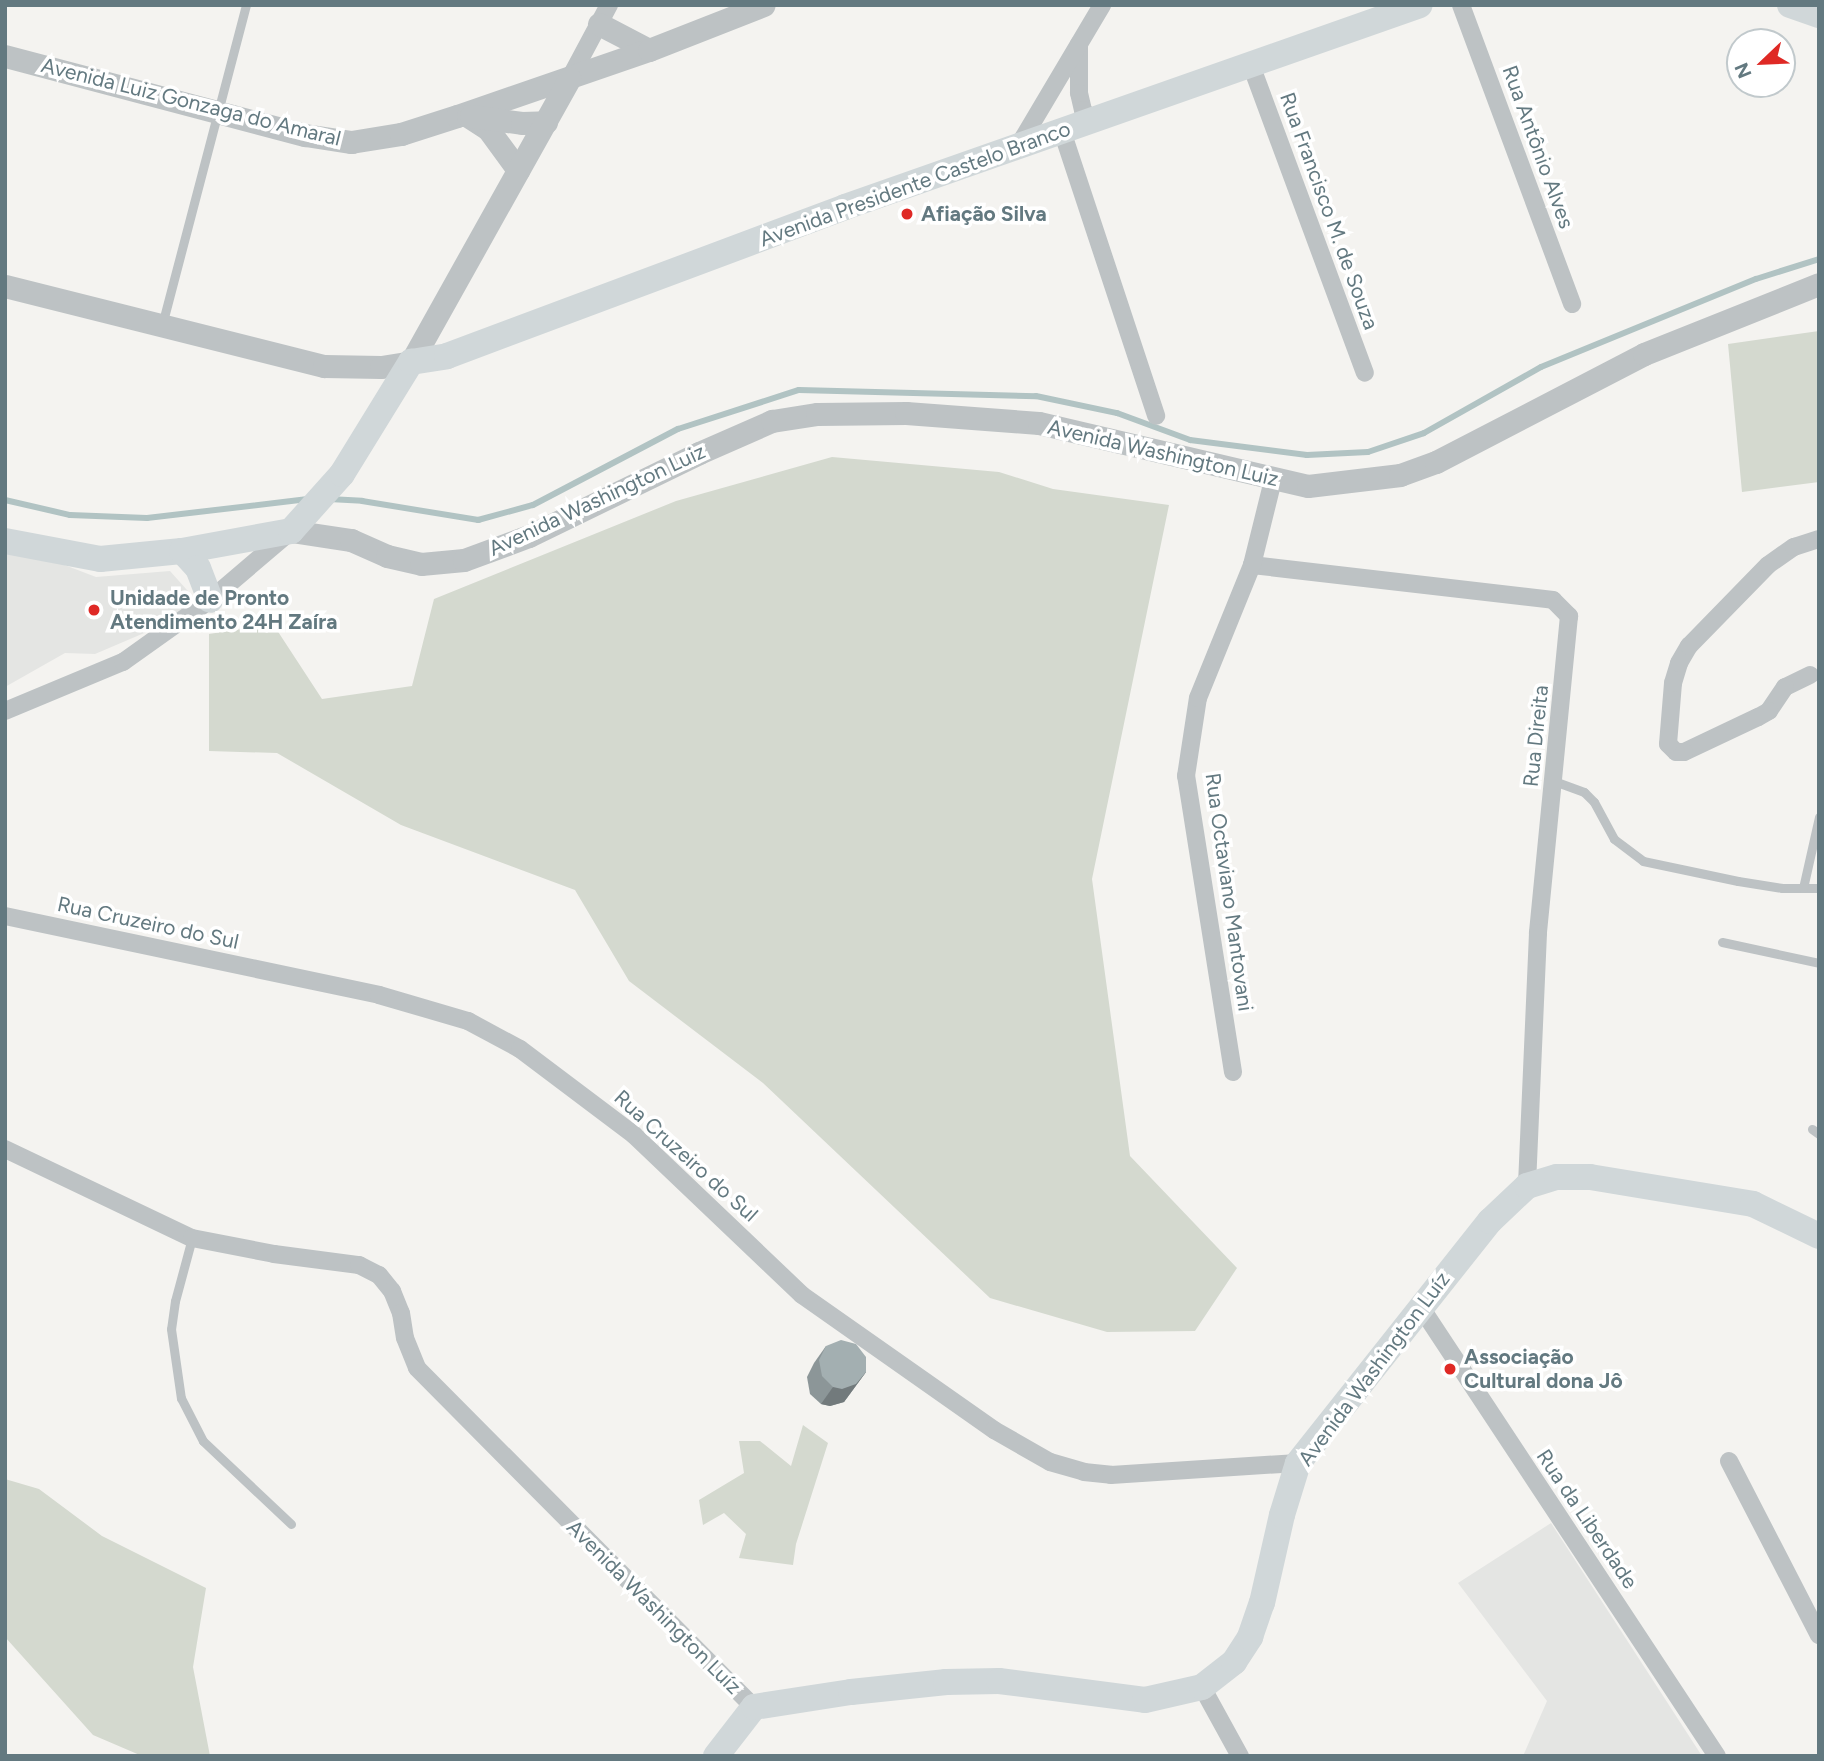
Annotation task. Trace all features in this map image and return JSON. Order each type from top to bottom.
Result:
[{"type":"main road","name":"Avenida Presidente Castelo Branco","points":[[411,362],[459,352],[1018,145],[1091,122],[1420,5]]},
{"type":"main road","points":[[1790,5],[1819,15]]},
{"type":"main road","points":[[5,541],[100,559],[183,551],[291,531],[317,506],[342,474],[411,362]]},
{"type":"main road","points":[[183,551],[198,568],[210,600]]},
{"type":"main road","name":"Avenida Washington Luíz","points":[[754,1707],[946,1682],[999,1681],[1145,1700],[1202,1687],[1234,1662],[1250,1637],[1262,1603],[1282,1515],[1298,1463],[1490,1220],[1527,1186],[1557,1177],[1590,1177],[1753,1204],[1819,1236]]},
{"type":"main road","points":[[716,1756],[754,1707]]},
{"type":"street","name":"Avenida Luiz Gonzaga do Amaral","points":[[5,55],[305,135],[351,142],[401,134],[462,116],[649,50],[764,5]]},
{"type":"street","points":[[1018,145],[1102,5]]},
{"type":"street","name":"Rua Antônio Alves","points":[[1461,5],[1572,304]]},
{"type":"street","points":[[411,362],[604,15],[649,50]]},
{"type":"street","points":[[1079,41],[1079,93],[1083,110],[1091,122]]},
{"type":"street","name":"Rua Francisco M. de Souza","points":[[1251,65],[1365,373]]},
{"type":"street","name":"Avenida Luiz Gonzaga do Amaral","points":[[462,116],[522,123],[546,122]]},
{"type":"street","points":[[462,116],[494,135],[518,170]]},
{"type":"street","points":[[1062,131],[1156,416]]},
{"type":"street","name":"Avenida Washington Luiz","points":[[291,531],[351,540],[387,556],[421,564],[464,560],[529,536],[699,453],[772,421],[817,414],[906,413],[1039,423],[1152,447],[1273,480],[1308,486],[1400,475],[1436,462],[1644,354],[1819,284]]},
{"type":"street","name":"Avenida Presidente Castelo Branco","points":[[5,286],[324,366],[381,367],[411,362]]},
{"type":"street","name":"Rua Octaviano Mantovani","points":[[1233,1072],[1185,776],[1198,698],[1252,565],[1273,480]]},
{"type":"street","points":[[5,711],[123,662],[210,600],[291,531]]},
{"type":"street","points":[[1810,675],[1785,687],[1769,711],[1758,717],[1684,752],[1676,752],[1668,744],[1673,683],[1679,663],[1689,646],[1768,565],[1794,547],[1819,539]]},
{"type":"street","name":"Rua Direita","points":[[1252,565],[1553,600],[1564,607],[1569,616],[1570,628],[1538,933],[1527,1186]]},
{"type":"street","name":"Rua Cruzeiro do Sul","points":[[5,916],[379,995],[468,1021],[520,1049],[634,1135],[802,1295],[984,1423],[1050,1462],[1084,1472],[1111,1475],[1298,1463]]},
{"type":"street","name":"Avenida Washington Luíz","points":[[5,1149],[192,1238],[274,1254],[359,1265],[379,1275],[392,1291],[417,1368],[754,1707]]},
{"type":"street","name":"Rua da Liberdade","points":[[1420,1307],[1717,1756]]},
{"type":"street","points":[[1729,1461],[1816,1631]]},
{"type":"street","points":[[1816,1631],[1819,1605]]},
{"type":"street","points":[[1202,1687],[1240,1756]]},
{"type":"lane","points":[[162,325],[246,5]]},
{"type":"lane","points":[[1554,781],[1584,792],[1594,802],[1622,848],[1643,861],[1738,881],[1819,888]]},
{"type":"lane","points":[[1802,888],[1819,817]]},
{"type":"lane","points":[[1722,942],[1819,963]]},
{"type":"lane","points":[[192,1238],[175,1301],[171,1329],[181,1398],[203,1441],[291,1524]]},
{"type":"shaded area","points":[[1819,331],[1819,482],[1742,492],[1728,344]]},
{"type":"shaded area","points":[[832,457],[999,472],[1053,489],[1169,505],[1092,879],[1130,1156],[1237,1268],[1195,1331],[1107,1332],[990,1298],[763,1083],[629,981],[575,890],[401,825],[277,753],[209,751],[209,634],[273,624],[322,699],[412,686],[434,599],[676,501]]},
{"type":"shaded area","name":"Unidade de Pronto Atendimento 24H Zaíra","points":[[5,550],[54,561],[96,577],[170,571],[195,599],[170,622],[95,654],[65,653],[5,687]]},
{"type":"shaded area","points":[[803,1425],[828,1443],[796,1544],[793,1565],[739,1558],[746,1534],[724,1513],[703,1525],[699,1500],[744,1473],[739,1441],[760,1441],[791,1466]]},
{"type":"shaded area","points":[[5,1479],[39,1489],[102,1536],[206,1588],[193,1667],[210,1756],[142,1756],[93,1735],[5,1637]]},
{"type":"shaded area","points":[[1551,1523],[1702,1756],[1523,1756],[1547,1701],[1458,1583]]},
{"type":"building","points":[[841,1340],[856,1344],[866,1357],[866,1372],[856,1384],[842,1389],[833,1387],[822,1376],[819,1360],[826,1346]]},
{"type":"waterway","points":[[329,499],[362,501],[478,520],[533,505],[678,429],[799,390],[1036,396],[1117,413],[1190,440],[1307,455],[1368,452],[1424,433],[1541,367],[1756,279],[1819,259]]},
{"type":"waterway","points":[[5,500],[70,515],[147,518],[308,499]]},
{"type":"place","name":"Afiação Silva","points":[[907,214]]},
{"type":"place","name":"Unidade de Pronto Atendimento 24H Zaíra","points":[[94,610]]},
{"type":"place","name":"Associação Cultural dona Jô","points":[[1450,1369]]}]
